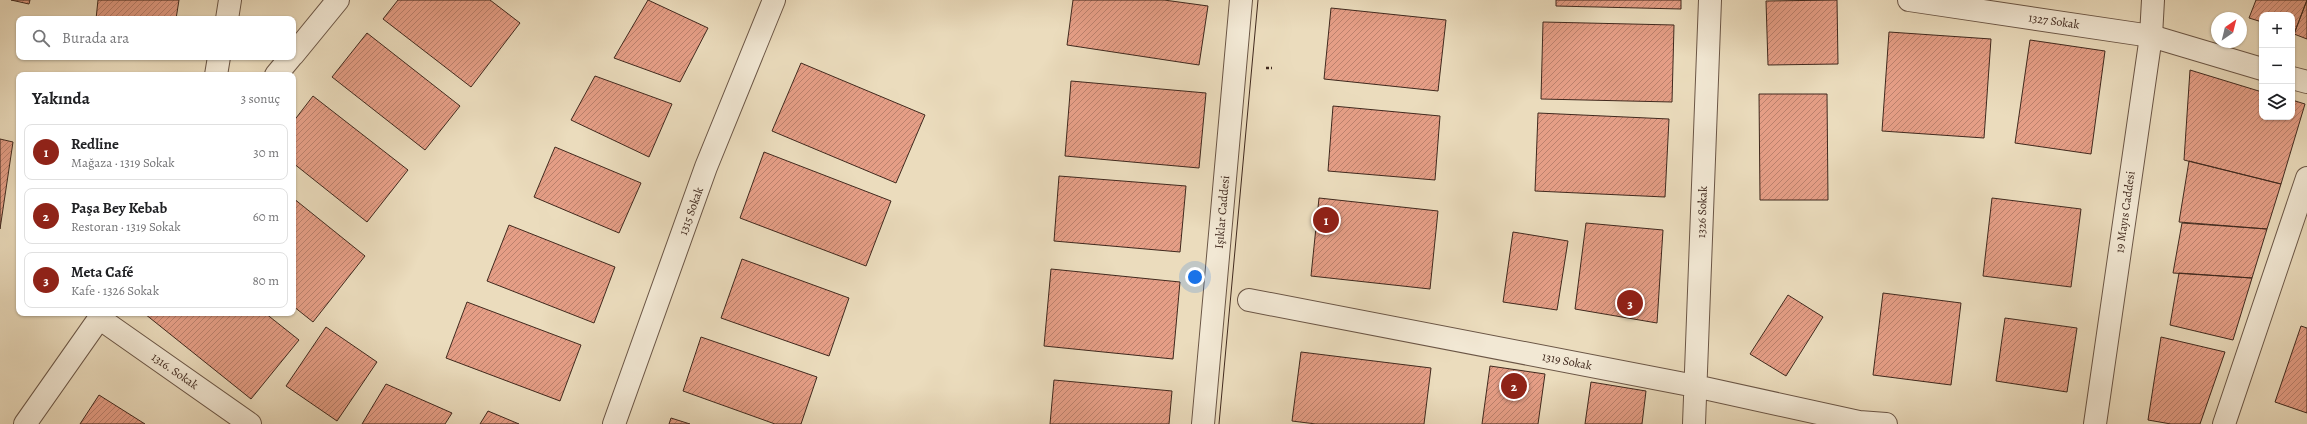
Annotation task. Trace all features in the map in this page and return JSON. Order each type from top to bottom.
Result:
[{"type":"street","points":[[227,16],[230,0]]},
{"type":"street","points":[[296,51],[338,0]]},
{"type":"street","name":"1315 Sokak","points":[[614,424],[706,167],[774,0]]},
{"type":"street","name":"Işıklar Caddesi","points":[[1203,424],[1241,0]]},
{"type":"street","name":"1326 Sokak","points":[[1694,424],[1710,0]]},
{"type":"street","name":"1327 Sokak","points":[[1909,0],[2151,36],[2259,68]]},
{"type":"street","name":"19 Mayıs Caddesi","points":[[2095,424],[2151,36],[2153,0]]},
{"type":"street","points":[[216,72],[218,60]]},
{"type":"street","points":[[279,72],[289,60]]},
{"type":"street","points":[[2295,79],[2307,82]]},
{"type":"street","points":[[2224,424],[2307,178]]},
{"type":"street","name":"1319 Sokak","points":[[1249,300],[1696,386],[1859,422],[1886,424]]},
{"type":"street","points":[[25,424],[100,316]]},
{"type":"street","name":"1316. Sokak","points":[[102,316],[250,424]]},
{"type":"building","points":[[11,0],[30,0],[29,4]]},
{"type":"building","points":[[98,0],[179,0],[176,16],[96,16]]},
{"type":"building","points":[[398,0],[490,0],[520,23],[471,87],[383,19]]},
{"type":"building","points":[[648,0],[708,28],[680,82],[614,58]]},
{"type":"building","points":[[1073,0],[1164,0],[1208,6],[1199,65],[1067,45]]},
{"type":"building","points":[[1556,0],[1681,0],[1681,9],[1556,6]]},
{"type":"building","points":[[1837,0],[1838,64],[1768,65],[1766,1]]},
{"type":"building","points":[[2256,0],[2307,0],[2295,31],[2295,12],[2259,12],[2259,21],[2249,18]]},
{"type":"building","points":[[2307,0],[2307,39],[2295,34]]},
{"type":"building","points":[[1331,8],[1446,20],[1438,91],[1324,79]]},
{"type":"building","points":[[1543,22],[1674,25],[1672,102],[1541,99]]},
{"type":"building","points":[[1889,32],[1991,39],[1984,138],[1882,131]]},
{"type":"building","points":[[367,33],[460,106],[425,150],[332,77]]},
{"type":"building","points":[[2030,40],[2105,51],[2091,154],[2015,143]]},
{"type":"building","points":[[801,63],[925,115],[896,183],[772,131]]},
{"type":"building","points":[[2190,70],[2259,91],[2259,120],[2295,120],[2295,101],[2305,104],[2281,184],[2184,160]]},
{"type":"building","points":[[595,76],[672,104],[649,157],[571,120]]},
{"type":"building","points":[[1071,81],[1206,93],[1199,168],[1065,156]]},
{"type":"building","points":[[1759,94],[1827,94],[1828,200],[1760,200]]},
{"type":"building","points":[[313,96],[408,170],[367,222],[296,165],[296,118]]},
{"type":"building","points":[[1333,106],[1440,116],[1435,180],[1328,171]]},
{"type":"building","points":[[1538,113],[1669,119],[1665,197],[1535,191]]},
{"type":"building","points":[[0,139],[13,142],[0,229]]},
{"type":"building","points":[[555,147],[641,183],[619,233],[534,197]]},
{"type":"building","points":[[764,152],[891,201],[866,266],[740,218]]},
{"type":"building","points":[[2189,161],[2281,184],[2267,229],[2179,222]]},
{"type":"building","points":[[1059,176],[1186,186],[1180,252],[1054,241]]},
{"type":"building","points":[[1319,198],[1438,211],[1430,289],[1311,276]]},
{"type":"building","points":[[1992,198],[2081,209],[2071,287],[1983,276]]},
{"type":"building","points":[[296,200],[365,256],[313,322],[296,308]]},
{"type":"building","points":[[1586,223],[1663,230],[1657,323],[1575,309]]},
{"type":"building","points":[[2182,223],[2267,229],[2252,278],[2173,273]]},
{"type":"building","points":[[509,225],[615,267],[594,323],[487,281]]},
{"type":"building","points":[[1513,232],[1568,241],[1557,310],[1503,302]]},
{"type":"building","points":[[742,259],[849,298],[829,356],[721,318]]},
{"type":"building","points":[[1051,269],[1180,282],[1173,359],[1044,346]]},
{"type":"building","points":[[2179,273],[2252,278],[2233,340],[2170,325]]},
{"type":"building","points":[[1883,293],[1961,303],[1951,385],[1873,375]]},
{"type":"building","points":[[1788,295],[1823,317],[1786,376],[1750,354]]},
{"type":"building","points":[[467,302],[581,345],[560,401],[446,358]]},
{"type":"building","points":[[147,316],[269,316],[299,340],[251,399]]},
{"type":"building","points":[[2005,318],[2077,328],[2067,392],[1996,381]]},
{"type":"building","points":[[2301,326],[2307,328],[2307,413],[2275,402]]},
{"type":"building","points":[[326,327],[377,362],[337,421],[286,386]]},
{"type":"building","points":[[701,337],[817,377],[801,424],[775,424],[683,391]]},
{"type":"building","points":[[2161,337],[2225,352],[2200,424],[2171,424],[2148,420]]},
{"type":"building","points":[[1301,352],[1431,368],[1424,424],[1316,424],[1292,421]]},
{"type":"building","points":[[1490,366],[1545,374],[1538,424],[1482,424]]},
{"type":"building","points":[[1054,380],[1172,391],[1169,424],[1050,424]]},
{"type":"building","points":[[1591,382],[1646,391],[1642,424],[1585,424]]},
{"type":"building","points":[[386,384],[452,413],[445,424],[362,424]]},
{"type":"building","points":[[99,395],[145,424],[80,424]]},
{"type":"building","points":[[488,411],[519,424],[480,424]]},
{"type":"building","points":[[671,418],[690,424],[669,424]]},
{"type":"tram line","points":[[1219,424],[1258,0]]},
{"type":"place","name":"Redline","points":[[1326,220]]},
{"type":"place","name":"Meta Café","points":[[1630,303]]},
{"type":"place","name":"Paşa Bey Kebab","points":[[1514,386]]}]
